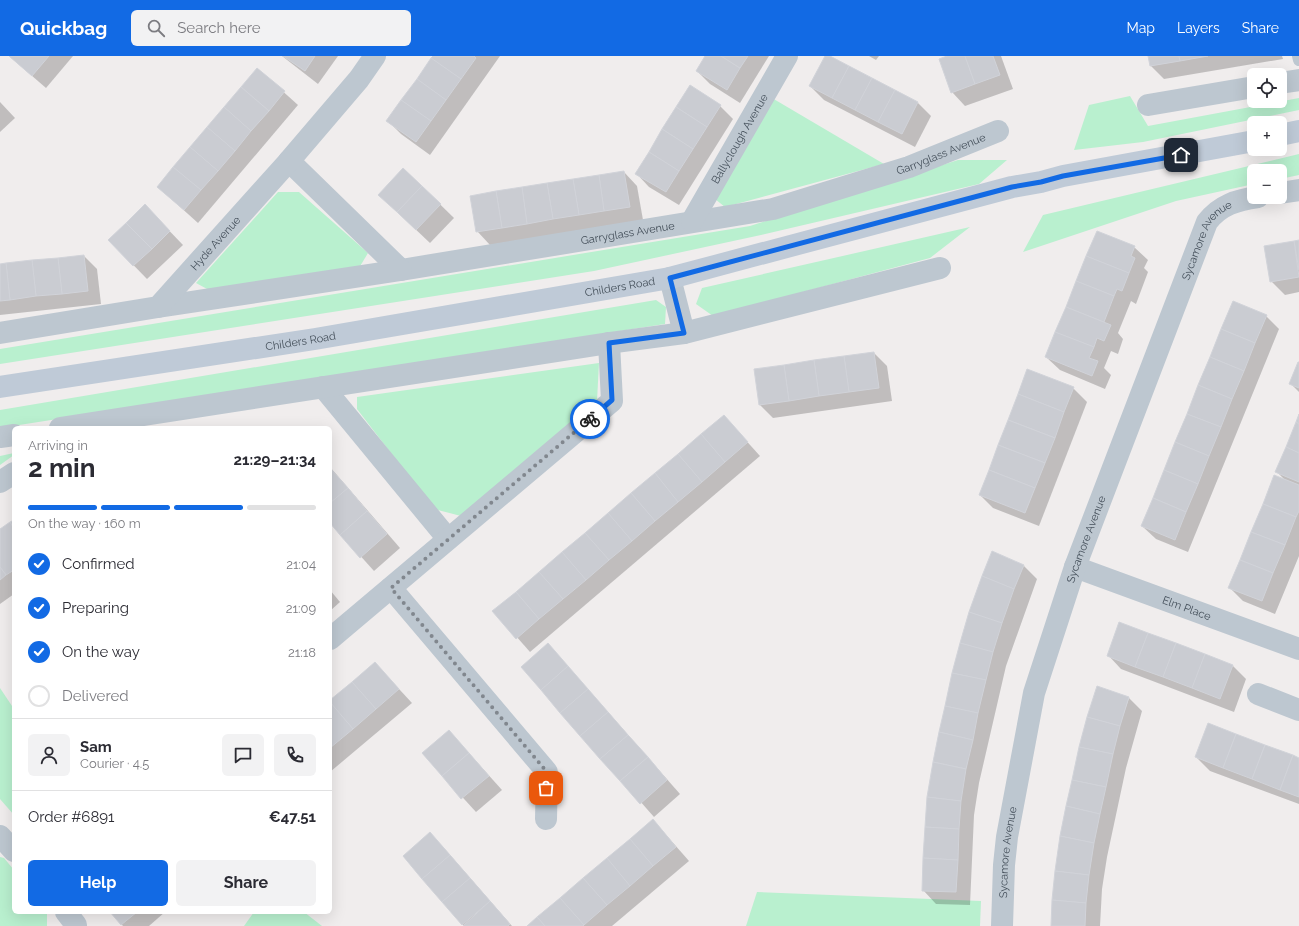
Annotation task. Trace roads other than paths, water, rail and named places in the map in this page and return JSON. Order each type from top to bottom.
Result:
[{"type":"main road","points":[[1287,134],[1299,131]]},
{"type":"main road","name":"Childers Road","points":[[0,387],[315,339],[670,278],[1012,187],[1041,182],[1063,176],[1247,142]]},
{"type":"street","name":"Hyde Avenue","points":[[158,307],[289,161],[359,79],[375,56]]},
{"type":"street","name":"Ballyclough Avenue","points":[[692,221],[787,56]]},
{"type":"street","points":[[1287,82],[1299,80]]},
{"type":"street","points":[[1148,105],[1247,88]]},
{"type":"street","name":"Garryglass Avenue","points":[[158,307],[401,270],[692,221],[774,209],[909,168],[998,131]]},
{"type":"street","points":[[289,161],[401,270]]},
{"type":"street","points":[[1287,192],[1299,190]]},
{"type":"street","name":"Sycamore Avenue","points":[[1002,926],[1004,865],[1007,836],[1028,723],[1041,672],[1075,567],[1207,222],[1214,213],[1224,206],[1247,200]]},
{"type":"street","points":[[83,426],[322,387],[684,333],[940,268]]},
{"type":"street","points":[[670,278],[684,333]]},
{"type":"street","points":[[0,333],[158,307]]},
{"type":"street","points":[[332,637],[612,400],[609,343]]},
{"type":"street","points":[[322,387],[448,539]]},
{"type":"street","points":[[0,438],[12,435]]},
{"type":"street","points":[[0,482],[12,474]]},
{"type":"street","name":"Elm Place","points":[[1075,567],[1297,642]]},
{"type":"street","points":[[391,588],[547,772],[546,819]]},
{"type":"street","points":[[1258,694],[1299,710]]},
{"type":"street","points":[[0,836],[12,849]]},
{"type":"street","points":[[68,914],[76,925],[74,926]]},
{"type":"lane","points":[[1298,56],[1299,60]]}]
